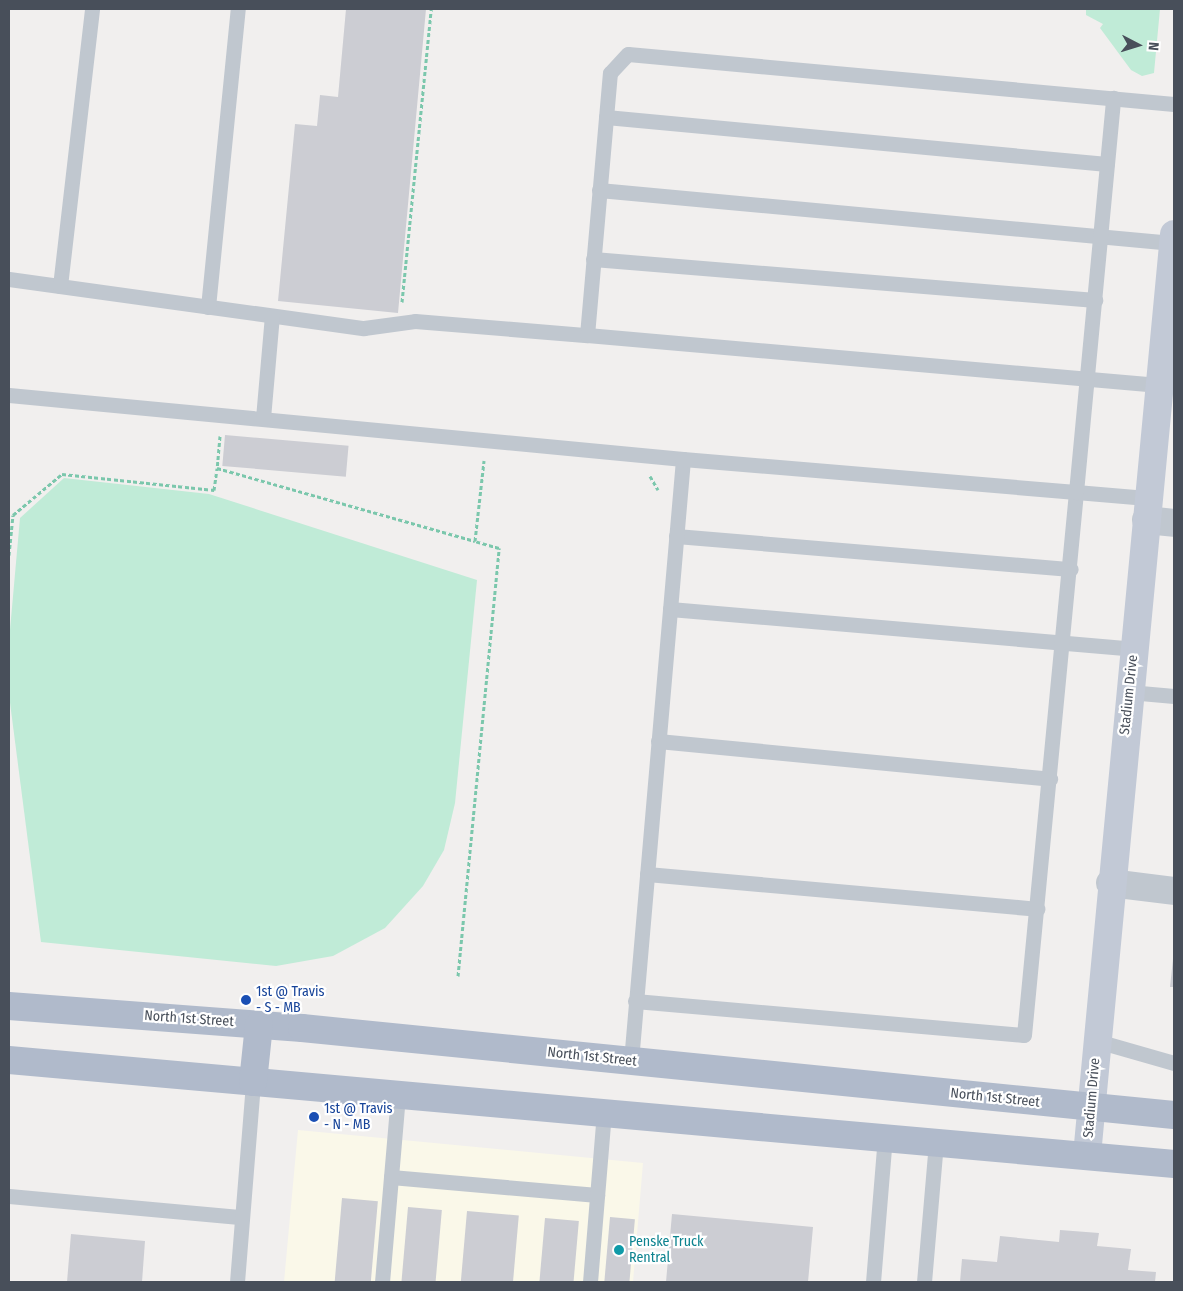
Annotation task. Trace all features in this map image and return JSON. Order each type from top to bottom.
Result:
[{"type":"main road","name":"North 1st Street","points":[[9,1006],[259,1024],[1174,1115]]},
{"type":"main road","points":[[253,1082],[259,1024]]},
{"type":"main road","points":[[9,1060],[936,1141],[1174,1164]]},
{"type":"street","name":"Stadium Drive","points":[[1087,1155],[1110,884],[1146,509],[1159,385],[1169,338],[1174,239]]},
{"type":"street","points":[[1146,509],[1174,523]]},
{"type":"street","points":[[1110,884],[1174,891]]},
{"type":"lane","points":[[60,286],[92,9]]},
{"type":"lane","points":[[208,307],[238,9]]},
{"type":"lane","points":[[587,335],[610,73],[628,54],[1174,104]]},
{"type":"lane","points":[[635,1001],[1024,1035],[1065,643],[1076,492],[1089,379],[1113,98]]},
{"type":"lane","points":[[606,118],[1107,164]]},
{"type":"lane","points":[[600,190],[1101,235],[1174,239]]},
{"type":"lane","points":[[593,259],[1095,300]]},
{"type":"lane","points":[[9,279],[364,328],[415,322],[587,335],[1159,385]]},
{"type":"lane","points":[[263,418],[272,316]]},
{"type":"lane","points":[[9,395],[683,459],[1076,492],[1146,509]]},
{"type":"lane","points":[[631,1061],[683,459]]},
{"type":"lane","points":[[676,536],[1070,569]]},
{"type":"lane","points":[[670,609],[1133,649]]},
{"type":"lane","points":[[1129,692],[1174,696]]},
{"type":"lane","points":[[658,741],[1050,779]]},
{"type":"lane","points":[[646,874],[1037,909]]},
{"type":"lane","points":[[1097,1042],[1174,1063]]},
{"type":"lane","points":[[237,1282],[253,1082]]},
{"type":"lane","points":[[382,1282],[398,1094]]},
{"type":"lane","points":[[590,1282],[604,1112]]},
{"type":"lane","points":[[873,1282],[885,1137]]},
{"type":"lane","points":[[924,1282],[936,1141]]},
{"type":"lane","points":[[391,1176],[597,1195]]},
{"type":"lane","points":[[9,1196],[242,1217]]},
{"type":"path","points":[[401,308],[431,9]]},
{"type":"path","points":[[9,555],[13,515],[62,474],[214,490],[220,435],[210,434]]},
{"type":"path","points":[[475,540],[485,454]]},
{"type":"path","points":[[216,468],[499,548],[458,976]]},
{"type":"path","points":[[644,473],[657,486],[660,499]]},
{"type":"shaded area","points":[[298,1130],[643,1163],[633,1282],[284,1282]]},
{"type":"green space","points":[[1086,9],[1160,9],[1154,73],[1142,76],[1131,70],[1100,28],[1103,24],[1086,15]]},
{"type":"green space","points":[[64,478],[209,494],[477,580],[455,803],[444,850],[423,886],[385,928],[333,956],[276,966],[41,942],[9,695],[9,641],[20,518]]},
{"type":"building","points":[[346,9],[426,9],[398,313],[278,301],[295,124],[317,126],[320,95],[338,97]]},
{"type":"building","points":[[225,435],[349,446],[346,477],[222,466]]},
{"type":"building","points":[[1173,959],[1174,987],[1170,987]]},
{"type":"building","points":[[342,1198],[378,1201],[371,1282],[335,1282]]},
{"type":"building","points":[[408,1207],[442,1210],[436,1282],[401,1282]]},
{"type":"building","points":[[467,1211],[519,1216],[513,1282],[461,1282]]},
{"type":"building","points":[[672,1214],[813,1227],[808,1282],[666,1282]]},
{"type":"building","name":"Penske Truck Rentral","points":[[610,1217],[635,1219],[629,1282],[604,1282]]},
{"type":"building","points":[[545,1218],[579,1221],[574,1282],[539,1282]]},
{"type":"building","points":[[1060,1230],[1099,1233],[1097,1246],[1131,1249],[1128,1270],[1156,1272],[1155,1282],[960,1282],[962,1259],[997,1262],[1000,1236],[1059,1242]]},
{"type":"building","points":[[71,1234],[145,1241],[142,1282],[67,1282]]},
{"type":"place","name":"1st @ Travis - S - MB","points":[[246,1000]]},
{"type":"place","name":"1st @ Travis - N - MB","points":[[314,1117]]},
{"type":"place","name":"Penske Truck Rentral","points":[[619,1250]]}]
